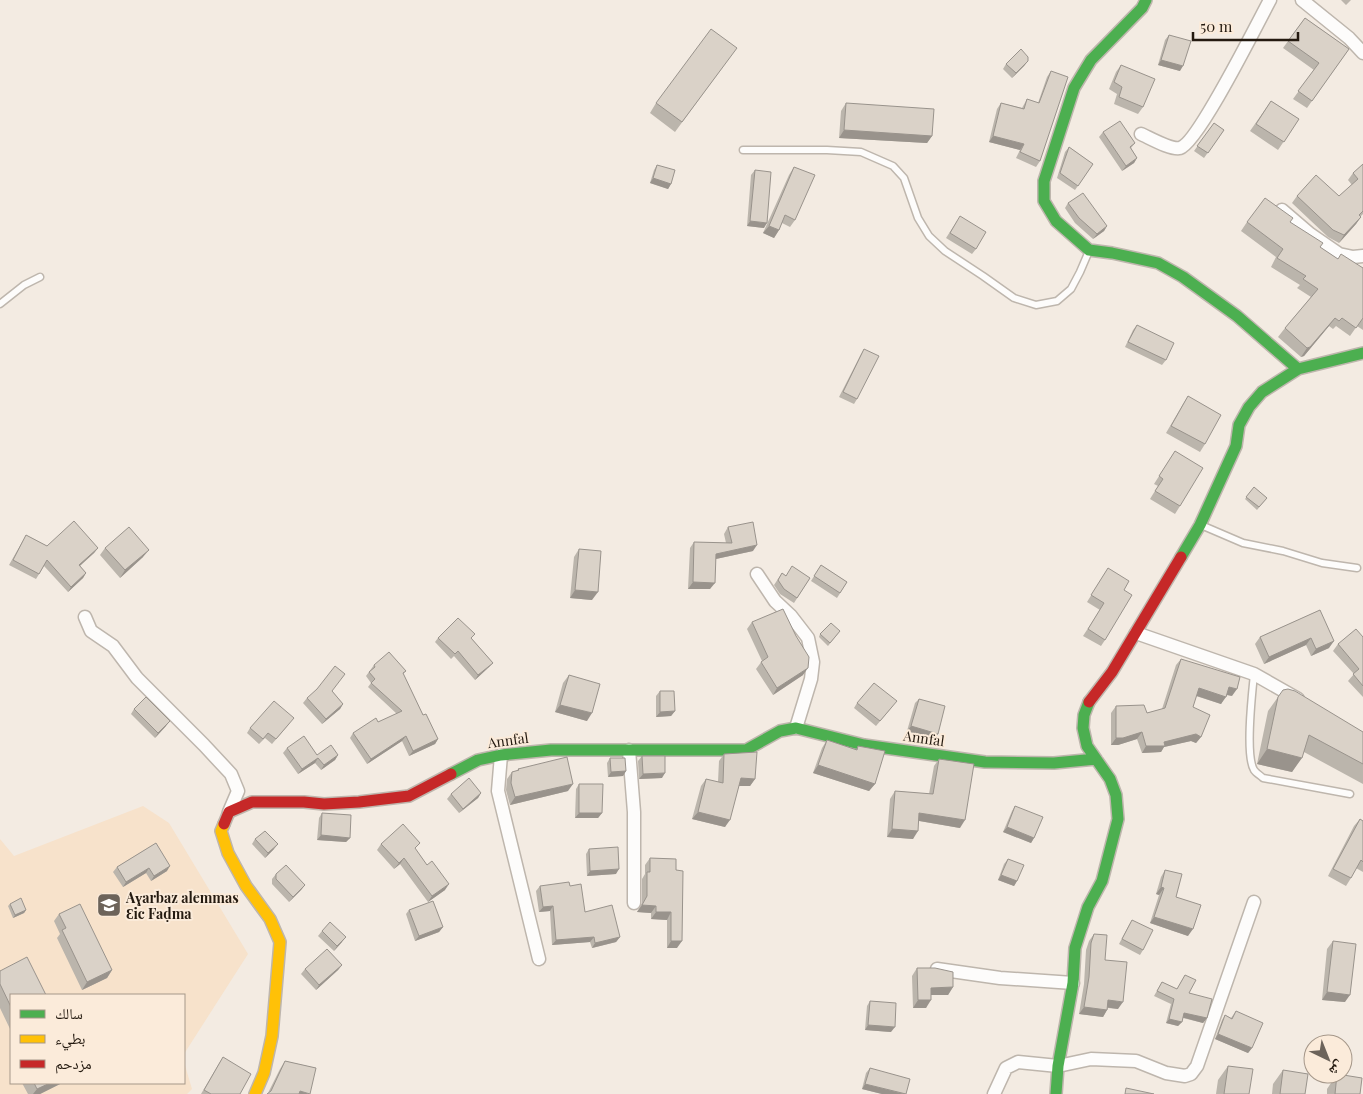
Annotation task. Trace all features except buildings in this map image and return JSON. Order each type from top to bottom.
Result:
[{"type":"street","points":[[1146,0],[1142,8],[1091,60],[1074,88],[1044,181],[1044,201],[1056,221],[1089,250],[1158,263],[1237,316],[1298,369]]},
{"type":"street","points":[[1141,134],[1174,148],[1182,148],[1188,142],[1208,114],[1270,0]]},
{"type":"street","points":[[1302,0],[1349,38],[1363,53]]},
{"type":"street","points":[[1282,210],[1310,234],[1339,254],[1353,257],[1363,256]]},
{"type":"street","points":[[1056,1094],[1058,1066],[1074,983],[1075,948],[1088,907],[1102,881],[1118,819],[1116,795],[1110,779],[1087,746],[1083,728],[1084,714],[1092,698],[1112,672],[1136,633],[1200,525],[1236,446],[1239,425],[1249,407],[1262,392],[1298,369],[1363,353]]},
{"type":"street","points":[[757,574],[775,601],[791,616],[808,638],[813,662],[811,679],[796,728]]},
{"type":"street","points":[[85,617],[91,631],[113,646],[137,678],[231,774],[238,790],[221,831],[228,853],[246,886],[270,919],[280,942],[272,1036],[264,1073],[255,1094]]},
{"type":"street","points":[[1136,633],[1254,674],[1312,708]]},
{"type":"street","name":"Annfal","points":[[229,812],[252,802],[324,804],[409,796],[478,760],[501,755],[551,750],[746,750],[780,731],[796,728],[864,745],[985,762],[1054,763],[1096,759]]},
{"type":"street","points":[[629,750],[634,812],[634,903]]},
{"type":"street","points":[[501,755],[498,791],[539,959]]},
{"type":"street","points":[[994,1094],[1006,1068],[1018,1062],[1058,1066],[1091,1059],[1136,1061],[1166,1073],[1186,1076],[1191,1074],[1197,1066],[1254,902]]},
{"type":"street","points":[[935,969],[1000,978],[1074,983]]},
{"type":"lane","points":[[744,150],[862,152],[893,166],[904,178],[918,218],[929,236],[946,251],[1014,298],[1036,306],[1057,301],[1070,289],[1080,272],[1089,250]]},
{"type":"lane","points":[[0,304],[24,285],[40,277]]},
{"type":"lane","points":[[1200,525],[1243,543],[1284,551],[1322,563],[1356,568]]},
{"type":"lane","points":[[1254,674],[1250,720],[1250,751],[1254,770],[1263,778],[1350,794]]},
{"type":"shaded area","name":"Aɣarbaz alemmas Ɛic Faḍma","points":[[143,806],[169,823],[248,954],[185,1052],[185,994],[10,994],[10,1084],[185,1084],[185,1065],[192,1089],[187,1094],[0,1094],[0,839],[14,856]]},
{"type":"traffic: fast","points":[[1146,0],[1142,8],[1091,60],[1074,88],[1044,181],[1044,201],[1056,221],[1089,250],[1158,263],[1183,277],[1237,316],[1298,369]]},
{"type":"traffic: fast","points":[[1181,557],[1200,525],[1236,446],[1239,425],[1249,407],[1262,392],[1298,369],[1363,353]]},
{"type":"traffic: fast","points":[[1056,1094],[1058,1066],[1073,983],[1075,948],[1088,907],[1102,881],[1118,819],[1116,795],[1110,779],[1087,746],[1083,728],[1084,715],[1089,702]]},
{"type":"traffic: fast","points":[[451,774],[478,760],[501,755],[551,750],[746,750],[780,731],[796,728],[864,745],[985,762],[1054,763],[1096,759]]},
{"type":"traffic: slow","points":[[224,824],[221,831],[228,853],[246,886],[270,919],[280,942],[272,1036],[264,1073],[255,1094]]},
{"type":"traffic: jam","points":[[1089,702],[1112,672],[1181,557]]},
{"type":"traffic: jam","points":[[224,824],[229,812],[252,802],[324,804],[409,796],[451,774]]},
{"type":"place","name":"Aɣarbaz alemmas Ɛic Faḍma","points":[[109,905]]}]
